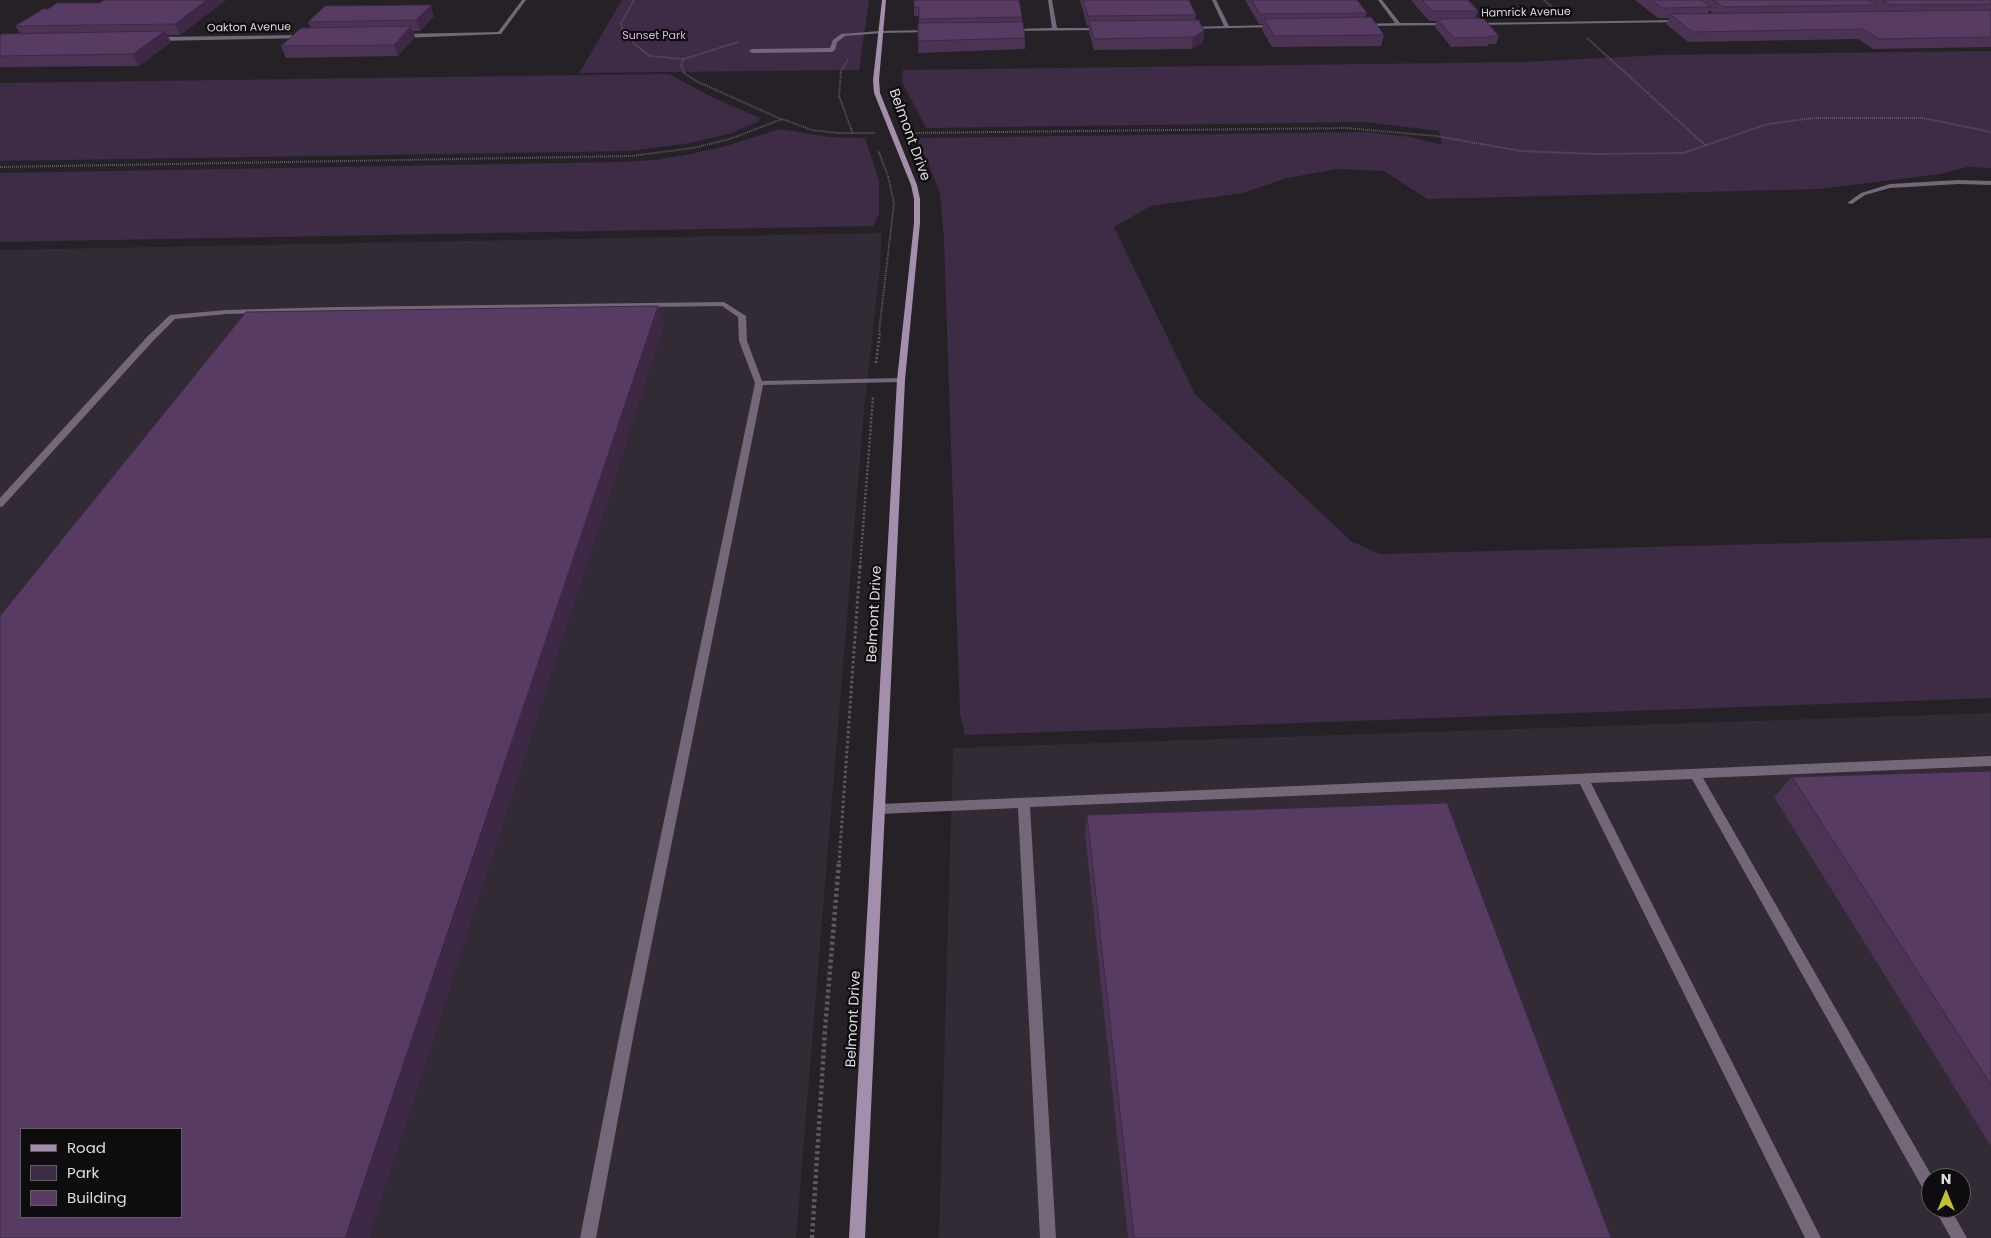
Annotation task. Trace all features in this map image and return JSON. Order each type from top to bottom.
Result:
[{"type":"street","points":[[396,36],[499,33],[524,0]]},
{"type":"street","name":"Belmont Drive","points":[[857,1238],[901,380],[917,223],[917,199],[914,185],[877,93],[876,80],[884,0]]},
{"type":"street","points":[[1050,0],[1055,29]]},
{"type":"street","points":[[1214,0],[1227,27]]},
{"type":"street","points":[[1380,0],[1399,25]]},
{"type":"street","name":"Hamrick Avenue","points":[[1472,24],[1683,21]]},
{"type":"street","points":[[1361,25],[1452,24]]},
{"type":"street","points":[[1188,28],[1284,26]]},
{"type":"street","points":[[1005,30],[1108,29]]},
{"type":"street","points":[[752,51],[832,50],[835,41],[842,35],[935,31]]},
{"type":"street","name":"Oakton Avenue","points":[[148,39],[316,37]]},
{"type":"street","points":[[1850,203],[1863,194],[1890,186],[1959,182],[1991,184]]},
{"type":"street","points":[[0,504],[150,339],[173,317],[226,312],[337,309],[724,304],[742,316],[743,341],[759,383],[634,998],[588,1238]]},
{"type":"street","points":[[759,383],[901,380]]},
{"type":"street","points":[[879,809],[1991,761]]},
{"type":"street","points":[[1695,774],[1921,1171]]},
{"type":"street","points":[[1583,779],[1813,1238]]},
{"type":"street","points":[[1024,803],[1048,1238]]},
{"type":"street","points":[[1948,1218],[1959,1238]]},
{"type":"path","points":[[634,0],[621,23],[622,30],[631,37],[634,44],[643,52],[660,58],[684,59],[681,64],[684,73],[696,81],[782,119],[812,130],[853,134],[1346,128],[1411,132],[1521,151],[1554,153],[1684,153],[1768,124],[1813,118],[1923,118],[1991,132]]},
{"type":"path","points":[[1544,0],[1705,145]]},
{"type":"path","points":[[853,134],[838,96],[841,71],[856,45],[859,33]]},
{"type":"path","points":[[0,166],[632,156],[693,148],[730,139],[782,119]]},
{"type":"path","points":[[812,1238],[825,1030],[837,902],[843,794],[875,380],[894,203],[888,176],[872,134]]},
{"type":"shaded area","points":[[882,233],[864,410],[796,1238],[0,1238],[0,250]]},
{"type":"shaded area","points":[[1991,713],[1991,1238],[939,1238],[953,748]]},
{"type":"green space","name":"Sunset Park","points":[[622,0],[869,0],[859,70],[579,73]]},
{"type":"green space","points":[[1991,51],[1991,168],[1967,167],[1940,174],[1819,189],[1427,199],[1384,171],[1338,169],[1287,178],[1243,193],[1151,206],[1114,227],[1195,394],[1351,541],[1380,554],[1991,538],[1991,698],[965,735],[960,714],[944,239],[940,194],[916,138],[1368,132],[1411,137],[1442,145],[1439,131],[1366,122],[926,128],[902,82],[903,70],[1524,62],[1661,55]]},
{"type":"green space","points":[[671,75],[712,97],[760,118],[758,122],[729,134],[690,143],[631,151],[0,161],[0,83]]},
{"type":"green space","points":[[780,129],[830,137],[865,138],[879,180],[879,214],[873,226],[0,242],[0,173],[620,162],[655,160],[691,154],[726,146]]},
{"type":"building","points":[[104,0],[207,0],[175,24],[15,26],[57,3],[99,3]]},
{"type":"building","points":[[914,0],[1019,0],[1022,17],[919,19],[919,7],[914,7]]},
{"type":"building","points":[[1083,0],[1189,0],[1196,15],[1088,16]]},
{"type":"building","points":[[1252,0],[1357,0],[1367,13],[1260,14]]},
{"type":"building","points":[[1422,0],[1468,0],[1478,11],[1432,11]]},
{"type":"building","points":[[1652,0],[1701,0],[1711,7],[1662,8]]},
{"type":"building","points":[[1713,0],[1869,0],[1877,5],[1723,7]]},
{"type":"building","points":[[1882,0],[1991,0],[1991,4],[1891,5]]},
{"type":"building","points":[[431,5],[416,20],[308,22],[325,6]]},
{"type":"building","points":[[1991,10],[1991,37],[1879,39],[1863,29],[1692,32],[1670,14]]},
{"type":"building","points":[[1371,17],[1384,35],[1274,36],[1264,19]]},
{"type":"building","points":[[1483,18],[1499,36],[1454,38],[1437,19]]},
{"type":"building","points":[[1199,20],[1204,31],[1193,37],[1094,39],[1089,21]]},
{"type":"building","points":[[1023,22],[1025,38],[918,41],[918,23]]},
{"type":"building","points":[[411,26],[394,45],[281,46],[301,28]]},
{"type":"building","points":[[165,31],[133,54],[0,56],[0,35],[3,34]]},
{"type":"building","points":[[658,306],[345,1238],[0,1238],[0,616],[246,312]]},
{"type":"building","points":[[1991,771],[1991,1085],[1792,777]]},
{"type":"building","points":[[1447,803],[1611,1238],[1134,1238],[1087,815]]}]
